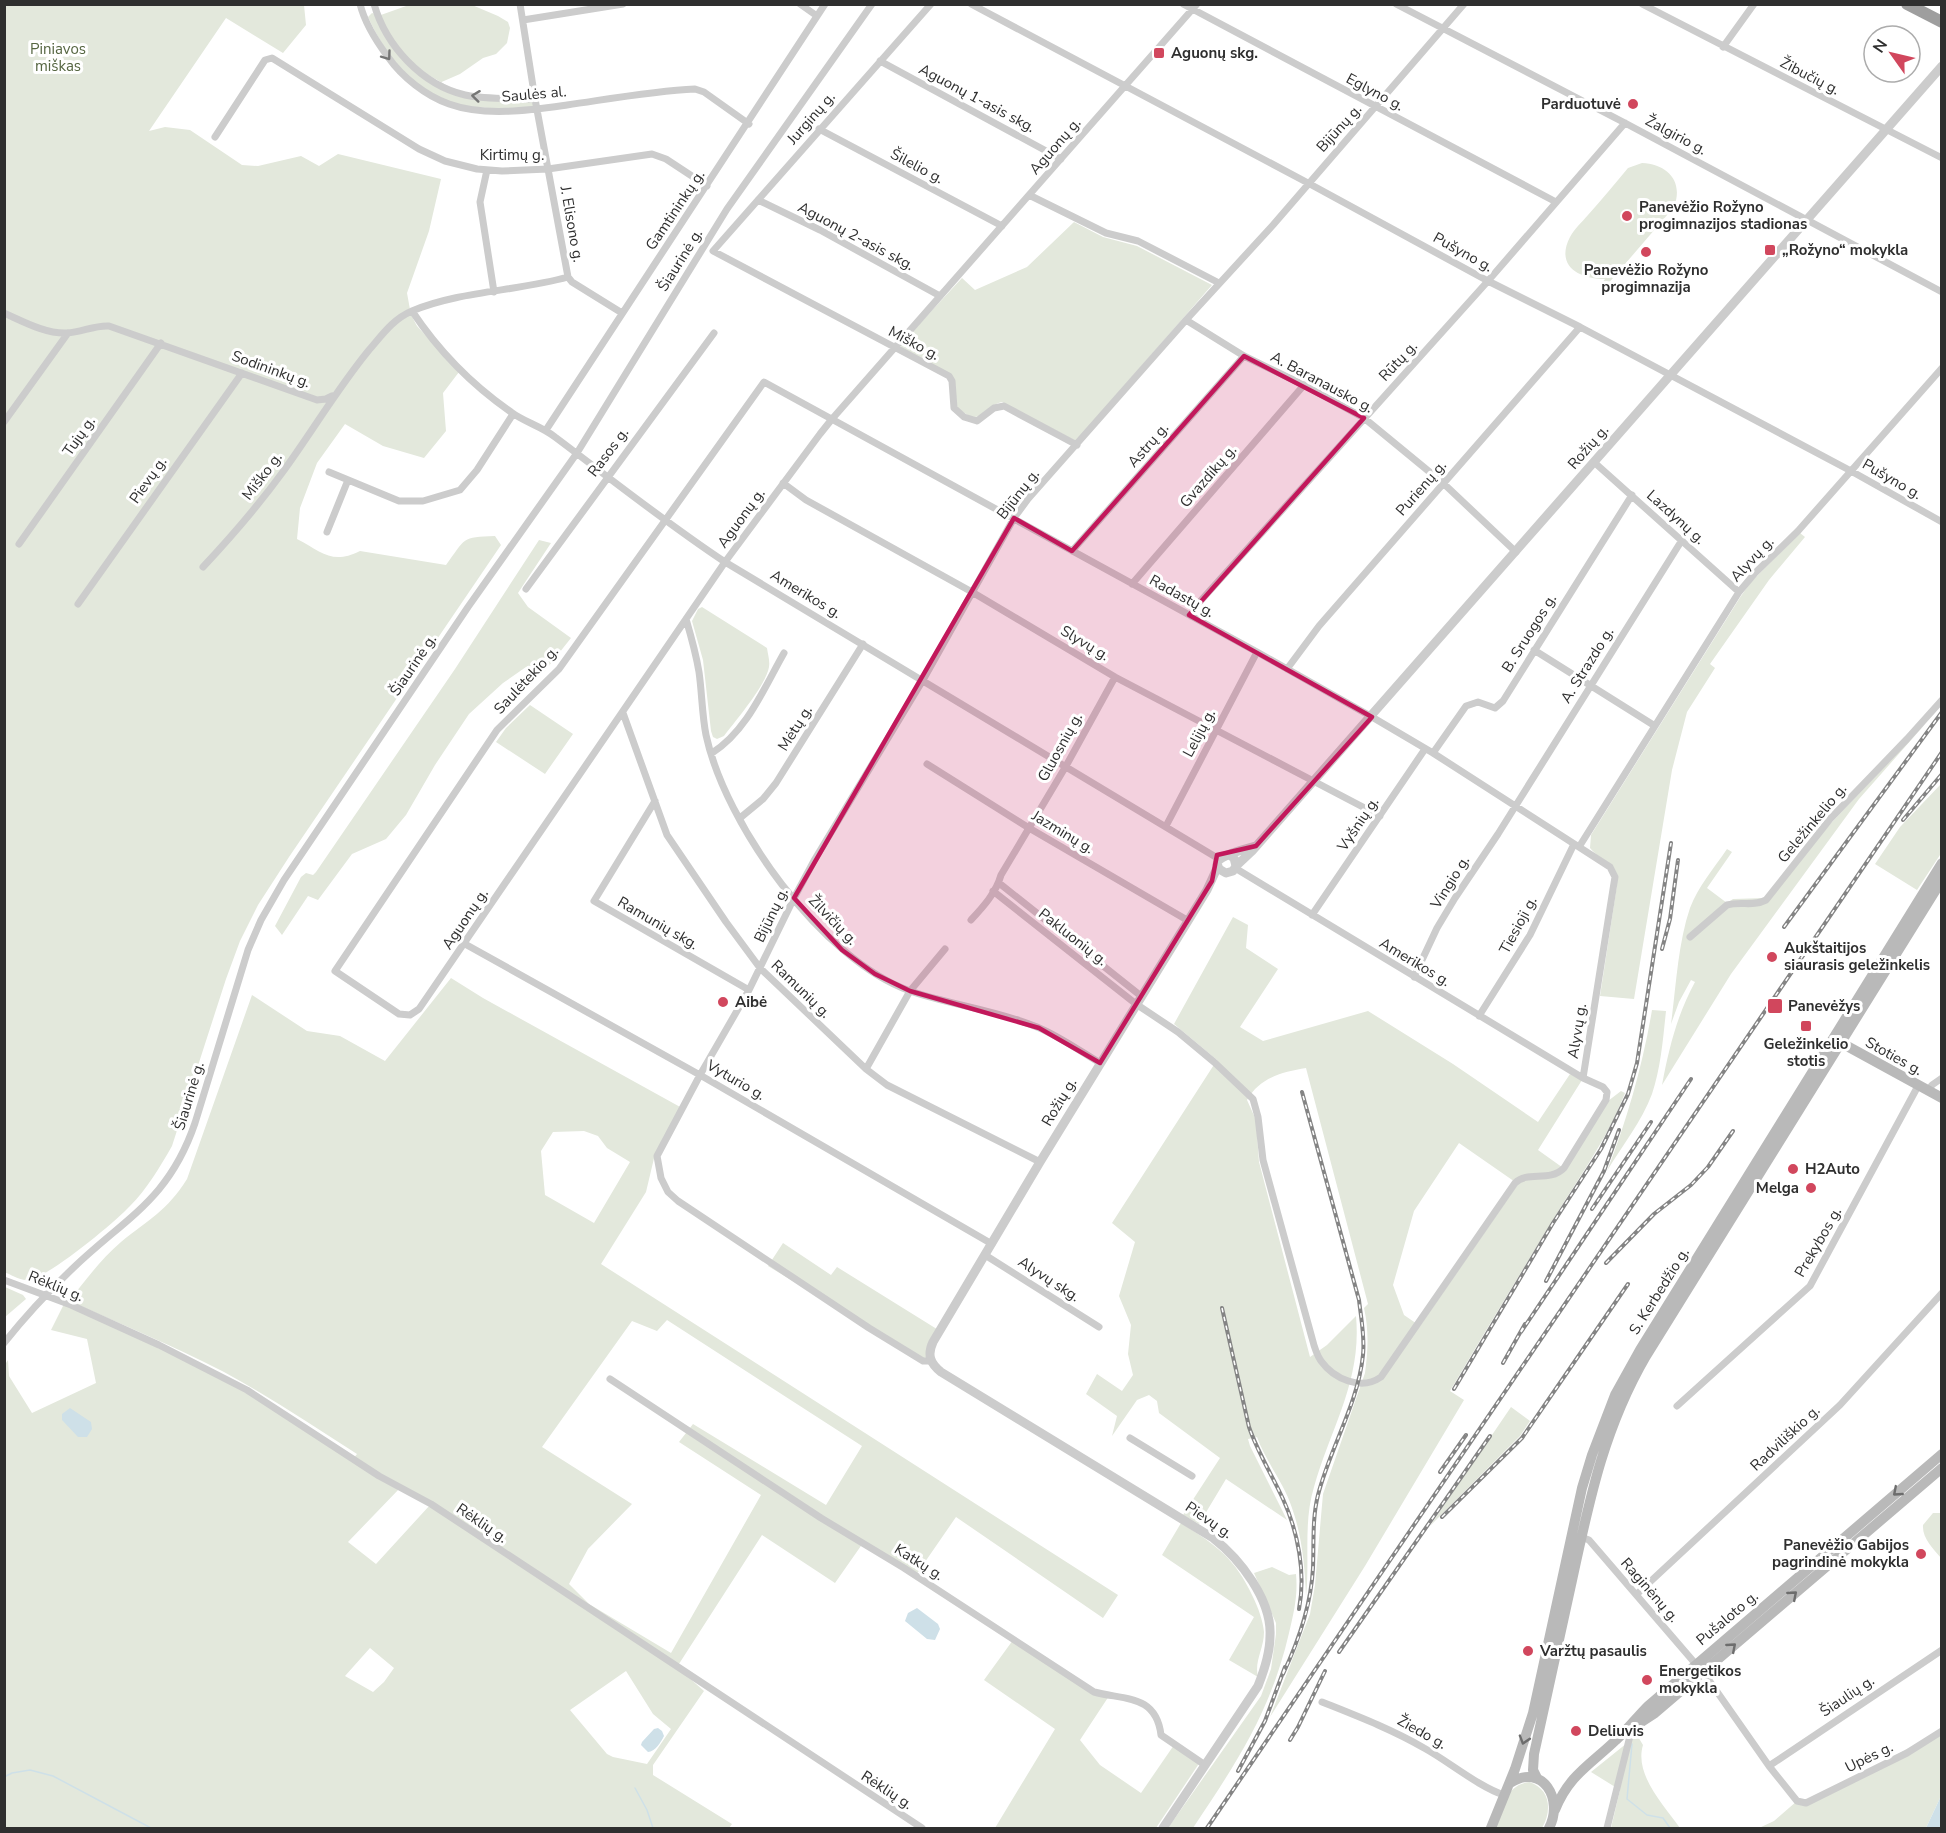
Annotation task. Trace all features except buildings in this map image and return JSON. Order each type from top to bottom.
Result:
[{"type":"highway","points":[[1907,4],[1941,22]]},
{"type":"main road","name":"S. Kerbedžio g.","points":[[1838,1041],[1941,863]]},
{"type":"main road","name":"S. Kerbedžio g.","points":[[1537,1778],[1533,1770],[1534,1754],[1585,1479],[1602,1424],[1628,1371],[1698,1265],[1941,880]]},
{"type":"main road","name":"Stoties g.","points":[[1838,1041],[1941,1098]]},
{"type":"main road","name":"S. Kerbedžio g.","points":[[1491,1827],[1510,1782],[1533,1713],[1600,1460],[1624,1398],[1698,1265]]},
{"type":"main road","name":"Pušaloto g.","points":[[1617,1739],[1655,1713],[1700,1668],[1941,1454]]},
{"type":"main road","name":"Pušaloto g.","points":[[1550,1828],[1555,1810],[1570,1782],[1617,1739],[1648,1706],[1700,1668],[1941,1468]]},
{"type":"main road","points":[[1510,1782],[1524,1776],[1537,1778],[1548,1787],[1555,1810]]},
{"type":"main road","name":"Pušaloto g.","points":[[1548,1787],[1558,1787],[1570,1782]]},
{"type":"street","name":"Saulės al.","points":[[360,4],[377,42],[396,69],[419,87],[448,104],[502,111],[537,110],[695,89],[704,92],[749,124]]},
{"type":"street","name":"J. Elisono g.","points":[[520,4],[568,277],[572,282],[622,313]]},
{"type":"street","points":[[523,20],[623,4]]},
{"type":"street","points":[[800,4],[817,16]]},
{"type":"street","name":"Gamtininkų g.","points":[[546,430],[749,124],[825,4]]},
{"type":"street","name":"Šiaurinė g.","points":[[4,1344],[69,1271],[146,1205],[171,1174],[188,1144],[248,950],[272,900],[468,607],[577,453],[727,209],[873,4]]},
{"type":"street","name":"Jurginų g.","points":[[713,251],[931,4]]},
{"type":"street","name":"Pušyno g.","points":[[971,4],[1488,281],[1580,327],[1851,471],[1941,522]]},
{"type":"street","name":"Eglyno g.","points":[[1183,4],[1195,7],[1376,108],[1556,202]]},
{"type":"street","name":"Žalgirio g.","points":[[1396,4],[1941,292]]},
{"type":"street","name":"Bijūnų g.","points":[[930,1361],[923,1361],[869,1328],[678,1201],[668,1192],[661,1178],[657,1156],[749,990],[794,898],[854,793],[923,680],[1014,518],[1185,321],[1376,108],[1464,4]]},
{"type":"street","name":"Žibučių g.","points":[[1642,4],[1941,158]]},
{"type":"street","points":[[1723,47],[1754,4]]},
{"type":"street","name":"Saulės al.","points":[[375,7],[382,26],[406,62],[437,84],[465,94],[535,99]]},
{"type":"street","points":[[363,13],[375,7]]},
{"type":"street","name":"Aguonų g.","points":[[335,971],[399,1014],[410,1015],[420,1009],[725,562],[832,419],[1195,7]]},
{"type":"street","name":"Kirtimų g.","points":[[215,137],[265,60],[272,58],[419,149],[445,161],[502,171],[548,169],[652,154],[666,159],[707,186]]},
{"type":"street","name":"Aguonų 1-asis skg.","points":[[880,61],[1061,159]]},
{"type":"street","name":"Rožių g.","points":[[1207,890],[1248,856],[1941,66]]},
{"type":"street","name":"Rūtų g.","points":[[1191,616],[1196,606],[1488,281],[1625,123]]},
{"type":"street","name":"Šilelio g.","points":[[819,129],[1002,226]]},
{"type":"street","points":[[487,170],[480,202],[494,292]]},
{"type":"street","points":[[1029,195],[1106,233],[1138,241],[1219,283]]},
{"type":"street","name":"Aguonų 2-asis skg.","points":[[758,200],[820,230],[940,296]]},
{"type":"street","name":"Miško g.","points":[[713,251],[949,376],[952,381],[954,408],[964,417],[977,421],[994,408],[1004,406],[1077,445]]},
{"type":"street","points":[[335,395],[387,328],[412,310],[458,298],[568,277]]},
{"type":"street","name":"Amerikos g.","points":[[412,310],[429,336],[476,385],[513,414],[546,430],[664,520],[725,562],[1222,860]]},
{"type":"street","name":"Sodininkų g.","points":[[4,313],[43,329],[68,333],[109,326],[317,400],[335,395]]},
{"type":"street","name":"A. Baranausko g.","points":[[1185,321],[1244,357],[1304,385],[1364,418],[1443,483],[1516,552]]},
{"type":"street","name":"Purienų g.","points":[[1287,669],[1319,626],[1580,327]]},
{"type":"street","points":[[4,422],[68,333]]},
{"type":"street","name":"Rasos g.","points":[[526,589],[606,477],[714,333]]},
{"type":"street","name":"Tujų g.","points":[[19,544],[161,343]]},
{"type":"street","name":"Astrų g.","points":[[1072,551],[1244,357]]},
{"type":"street","name":"Alyvų g.","points":[[1139,1000],[1214,1062],[1253,1099],[1258,1117],[1263,1160],[1322,1364],[1336,1376],[1347,1381],[1368,1383],[1381,1377],[1515,1183],[1525,1177],[1549,1176],[1564,1168],[1606,1100],[1607,1092],[1603,1087],[1582,1078],[1615,877],[1610,867],[1577,845],[1739,592],[1798,531],[1941,368]]},
{"type":"street","name":"Pievų g.","points":[[78,604],[242,373]]},
{"type":"street","name":"Radastų g.","points":[[764,382],[1287,669],[1433,753],[1577,845]]},
{"type":"street","name":"Saulėtekio g.","points":[[335,971],[497,730],[559,669],[764,382]]},
{"type":"street","name":"Gvazdikų g.","points":[[1132,584],[1304,385]]},
{"type":"street","name":"Miško g.","points":[[203,567],[234,535],[282,473],[335,395]]},
{"type":"street","points":[[329,472],[399,501],[423,501],[460,490],[477,470],[513,414]]},
{"type":"street","name":"Lazdynų g.","points":[[1595,463],[1739,592]]},
{"type":"street","points":[[327,532],[348,480]]},
{"type":"street","name":"Slyvų g.","points":[[783,483],[806,500],[972,592],[1115,677],[1380,816]]},
{"type":"street","name":"B. Sruogos g.","points":[[1433,753],[1466,706],[1478,702],[1495,708],[1503,701],[1632,495]]},
{"type":"street","name":"A. Strazdo g.","points":[[1515,806],[1682,540]]},
{"type":"street","name":"Žilvičių g.","points":[[686,619],[695,652],[706,735],[718,775],[764,861],[794,898],[842,950],[875,974],[910,991],[1013,1018],[1039,1028],[1100,1063]]},
{"type":"street","name":"Mėtų g.","points":[[740,818],[763,799],[776,783],[863,644]]},
{"type":"street","points":[[1534,650],[1655,726]]},
{"type":"street","name":"Lelijų g.","points":[[1166,826],[1257,652]]},
{"type":"street","points":[[712,753],[726,745],[744,724],[784,653]]},
{"type":"street","name":"Gluosnių g.","points":[[971,920],[999,883],[1001,875],[1066,766],[1115,677]]},
{"type":"street","name":"Geležinkelio g.","points":[[1690,937],[1727,905],[1757,905],[1766,900],[1830,819],[1941,700]]},
{"type":"street","name":"Ramunių g.","points":[[623,713],[667,835],[760,968],[866,1069],[900,1092],[1040,1162]]},
{"type":"street","name":"Vyšnių g.","points":[[1312,915],[1425,749]]},
{"type":"street","name":"Jazminų g.","points":[[927,764],[1029,828],[1186,920]]},
{"type":"street","name":"Ramunių skg.","points":[[655,801],[594,901],[749,990]]},
{"type":"street","name":"Vingio g.","points":[[1414,977],[1445,915],[1515,806]]},
{"type":"street","name":"Tiesioji g.","points":[[1479,1016],[1530,935],[1577,845]]},
{"type":"street","name":"Rožių g.","points":[[930,1361],[931,1348],[940,1331],[1186,920],[1207,890],[1222,860],[1256,846]]},
{"type":"street","points":[[1234,858],[1233,869],[1223,872],[1222,860],[1234,858]]},
{"type":"street","name":"Amerikos g.","points":[[1233,869],[1582,1078]]},
{"type":"street","name":"Pakluonių g.","points":[[999,883],[1139,1000]]},
{"type":"street","name":"Pakluonių g.","points":[[993,891],[1139,1000]]},
{"type":"street","name":"Vyturio g.","points":[[465,944],[700,1075],[992,1244]]},
{"type":"street","points":[[866,1069],[910,991],[945,949]]},
{"type":"street","name":"Prekybos g.","points":[[1677,1406],[1810,1286],[1923,1089],[1941,1078]]},
{"type":"street","name":"Alyvų skg.","points":[[985,1255],[1099,1327]]},
{"type":"street","name":"Rėklių g.","points":[[4,1280],[70,1305],[159,1345],[247,1390],[379,1476],[431,1504],[922,1828]]},
{"type":"street","name":"Radviliškio g.","points":[[1637,1594],[1840,1405],[1941,1293]]},
{"type":"street","name":"Pievų g.","points":[[930,1361],[941,1372],[971,1391],[1213,1538],[1234,1556],[1257,1590],[1267,1615],[1270,1635],[1258,1686],[1163,1828]]},
{"type":"street","name":"Katkų g.","points":[[610,1378],[813,1513],[904,1568],[1094,1692],[1132,1698],[1142,1703],[1156,1715],[1161,1735],[1205,1766]]},
{"type":"street","points":[[1130,1438],[1192,1476]]},
{"type":"street","name":"Raginėnų g.","points":[[1581,1538],[1588,1540],[1700,1668],[1791,1796],[1797,1801],[1806,1803]]},
{"type":"street","name":"Šiaulių g.","points":[[1769,1766],[1941,1650]]},
{"type":"street","name":"Žiedo g.","points":[[1322,1702],[1394,1730],[1490,1790],[1504,1795]]},
{"type":"street","points":[[1607,1828],[1632,1728]]},
{"type":"street","name":"Upės g.","points":[[1806,1803],[1907,1753],[1941,1731]]},
{"type":"highlighted area","points":[[1244,356],[1364,418],[1189,615],[1372,717],[1256,846],[1217,855],[1212,881],[1100,1063],[1039,1028],[910,991],[875,974],[842,950],[794,898],[1014,518],[1072,551]]},
{"type":"green space","name":"Piniavos miškas","points":[[4,5],[304,5],[306,25],[283,53],[226,18],[149,131],[165,127],[190,130],[242,165],[258,166],[301,156],[319,166],[338,154],[441,179],[429,231],[407,293],[411,315],[417,326],[459,372],[443,393],[446,431],[424,458],[383,446],[345,424],[317,463],[300,508],[297,539],[334,557],[360,551],[446,565],[461,544],[470,538],[495,536],[501,545],[258,905],[240,941],[226,979],[172,1146],[158,1170],[136,1199],[96,1237],[48,1271],[26,1280],[4,1272]]},
{"type":"green space","points":[[409,5],[472,5],[508,22],[510,28],[507,43],[496,54],[483,58],[460,74],[437,84],[407,62],[378,16]]},
{"type":"green space","points":[[372,13],[375,14],[406,62],[465,96],[530,100],[534,103],[532,109],[467,106],[434,95],[395,62],[368,17]]},
{"type":"green space","name":"Panevėžio Rožyno progimnazijos stadionas","points":[[1642,163],[1659,167],[1671,176],[1677,189],[1674,207],[1607,285],[1602,283],[1605,279],[1586,277],[1572,269],[1565,256],[1570,237],[1628,168]]},
{"type":"green space","points":[[1074,222],[1103,237],[1137,246],[1212,285],[1076,441],[1002,402],[976,417],[964,413],[955,406],[954,381],[899,346],[962,278],[975,290],[1027,267]]},
{"type":"green space","points":[[1800,533],[1805,537],[1769,580],[1710,664],[1715,668],[1687,712],[1672,770],[1634,999],[1600,996],[1617,885],[1612,865],[1590,848],[1591,835],[1741,596],[1751,582]]},
{"type":"green space","points":[[539,540],[551,543],[518,593],[528,607],[571,638],[544,672],[530,666],[526,667],[503,683],[469,714],[435,765],[406,815],[386,839],[352,854],[318,900],[308,896],[282,935],[275,926],[301,877],[306,873],[313,875],[316,872],[455,669]]},
{"type":"green space","points":[[702,607],[767,648],[769,660],[767,674],[757,693],[724,736],[717,739],[713,737],[711,731],[703,660],[692,621],[698,609]]},
{"type":"green space","points":[[530,705],[573,734],[545,774],[496,742],[506,728]]},
{"type":"green space","points":[[1927,722],[1859,799],[1731,974],[1662,1085],[1674,1032],[1695,982],[1691,980],[1679,1002],[1671,1024],[1680,950],[1686,922],[1697,893],[1727,849],[1732,852],[1707,888],[1727,903],[1733,899],[1765,898],[1833,821]]},
{"type":"green space","points":[[1941,784],[1940,855],[1917,890],[1875,864],[1900,827]]},
{"type":"green space","points":[[1233,917],[1248,925],[1246,948],[1278,969],[1240,1027],[1263,1041],[1368,1011],[1453,1064],[1538,1122],[1570,1074],[1582,1080],[1538,1150],[1566,1170],[1608,1101],[1621,1091],[1625,1093],[1601,1143],[1450,1391],[1464,1400],[1365,1566],[1270,1717],[1310,1614],[1315,1585],[1323,1494],[1365,1373],[1368,1340],[1364,1308],[1368,1304],[1306,1068],[1273,1077],[1258,1086],[1247,1100],[1256,1120],[1259,1162],[1310,1357],[1327,1345],[1356,1316],[1357,1340],[1350,1383],[1321,1465],[1311,1501],[1306,1596],[1298,1529],[1289,1499],[1257,1437],[1248,1439],[1250,1446],[1287,1520],[1226,1479],[1199,1524],[1183,1515],[1220,1458],[1159,1413],[1157,1401],[1149,1395],[1137,1400],[1112,1436],[1117,1416],[1086,1394],[1097,1374],[1122,1391],[1133,1375],[1128,1354],[1131,1325],[1119,1296],[1135,1242],[1112,1223],[1217,1060],[1174,1024]],"holes":[[[1459,1143],[1518,1184],[1420,1326],[1404,1315],[1393,1285],[1414,1211]]]},
{"type":"green space","points":[[451,978],[682,1108],[655,1154],[646,1192],[601,1264],[1118,1595],[1103,1618],[956,1517],[916,1575],[863,1543],[835,1583],[762,1535],[677,1667],[704,1691],[653,1765],[653,1775],[732,1824],[729,1828],[5,1828],[4,1366],[8,1360],[9,1376],[32,1413],[96,1383],[87,1339],[51,1330],[64,1304],[159,1345],[247,1390],[353,1459],[357,1454],[224,1372],[69,1301],[107,1256],[165,1207],[187,1179],[252,995],[307,1031],[340,1036],[385,1061]],"holes":[[[584,1131],[598,1136],[607,1148],[630,1162],[594,1223],[545,1195],[541,1151],[553,1132]],[[667,1320],[862,1446],[826,1505],[693,1424],[679,1442],[761,1495],[671,1653],[589,1604],[569,1584],[588,1549],[632,1504],[542,1447],[632,1321],[657,1331]],[[400,1488],[430,1505],[376,1564],[348,1542]],[[370,1648],[394,1668],[373,1692],[345,1676]],[[626,1671],[653,1714],[671,1729],[647,1764],[607,1754],[570,1710]]]},
{"type":"green space","points":[[1652,1010],[1666,1011],[1655,1084],[1643,1114],[1607,1171],[1634,1092]]},
{"type":"green space","points":[[783,1243],[831,1275],[837,1267],[940,1331],[926,1362],[768,1266]]},
{"type":"green space","points":[[5,1287],[23,1295],[26,1299],[5,1317]]},
{"type":"green space","points":[[1511,1407],[1530,1421],[1520,1436],[1430,1526]]},
{"type":"green space","points":[[1933,1513],[1941,1513],[1941,1558],[1929,1543],[1923,1530],[1923,1525]]},
{"type":"green space","points":[[1181,1523],[1204,1538],[1232,1562],[1253,1597],[1264,1632],[1257,1666],[1258,1677],[1229,1660],[1254,1617],[1162,1555]]},
{"type":"green space","points":[[1272,1567],[1289,1575],[1296,1574],[1295,1604],[1291,1625],[1273,1687],[1238,1758],[1193,1828],[1168,1828],[1261,1696],[1271,1669],[1276,1623],[1254,1573]]},
{"type":"green space","points":[[1013,1640],[1094,1692],[1109,1696],[1080,1740],[1100,1765],[1141,1793],[1174,1745],[1200,1762],[1156,1828],[995,1828],[1055,1729],[984,1680]]},
{"type":"green space","points":[[1941,1731],[1941,1796],[1926,1828],[1759,1828],[1774,1821],[1797,1801],[1806,1803]]},
{"type":"green space","points":[[1637,1735],[1643,1745],[1641,1756],[1643,1767],[1652,1789],[1680,1828],[1611,1828],[1620,1790],[1591,1772]]},
{"type":"green space","points":[[1529,1782],[1542,1790],[1547,1801],[1547,1815],[1542,1828],[1495,1828],[1510,1793],[1521,1784]]},
{"type":"shaded area","points":[[70,1408],[91,1422],[92,1429],[87,1437],[78,1437],[62,1420],[62,1414]]},
{"type":"shaded area","points":[[917,1608],[938,1624],[940,1629],[935,1640],[927,1639],[905,1621],[908,1613]]},
{"type":"shaded area","points":[[658,1728],[664,1736],[655,1749],[648,1752],[641,1745],[642,1742],[654,1729]]},
{"type":"shaded area","points":[[1941,1796],[1941,1828],[1926,1828]]},
{"type":"waterway","points":[[1632,1744],[1627,1799],[1647,1815],[1663,1818],[1670,1828]]},
{"type":"waterway","points":[[4,1777],[30,1770],[53,1776],[151,1828]]},
{"type":"waterway","points":[[635,1788],[647,1810],[653,1828]]},
{"type":"railway","points":[[1784,927],[1942,712]]},
{"type":"railway","points":[[1207,1828],[1942,752]]},
{"type":"railway","points":[[1903,820],[1942,774]]},
{"type":"railway","points":[[1454,1389],[1553,1223],[1601,1149],[1628,1094],[1637,1063],[1671,843]]},
{"type":"railway","points":[[1662,949],[1670,919],[1678,860]]},
{"type":"railway","points":[[1521,1332],[1691,1079]]},
{"type":"railway","points":[[1283,1674],[1299,1636],[1310,1596],[1314,1522],[1318,1495],[1356,1391],[1363,1348],[1359,1300],[1302,1092]]},
{"type":"railway","points":[[1592,1209],[1651,1122]]},
{"type":"railway","points":[[1546,1281],[1604,1171],[1619,1130]]},
{"type":"railway","points":[[1606,1263],[1654,1214],[1691,1185],[1708,1167],[1733,1131]]},
{"type":"railway","points":[[1442,1517],[1522,1438],[1628,1284]]},
{"type":"railway","points":[[1222,1308],[1249,1427],[1293,1525],[1301,1567],[1299,1609]]},
{"type":"railway","points":[[1503,1363],[1525,1324]]},
{"type":"railway","points":[[1440,1472],[1466,1435]]},
{"type":"railway","points":[[1339,1652],[1490,1436]]},
{"type":"railway","points":[[1238,1771],[1265,1721],[1285,1667]]},
{"type":"railway","points":[[1290,1740],[1325,1671]]},
{"type":"place","name":"Aguonų skg.","points":[[1159,53]]},
{"type":"place","name":"Parduotuvė","points":[[1633,104]]},
{"type":"place","name":"Panevėžio Rožyno progimnazijos stadionas","points":[[1627,216]]},
{"type":"place","name":"„Rožyno“ mokykla","points":[[1770,250]]},
{"type":"place","name":"Panevėžio Rožyno progimnazija","points":[[1646,252]]},
{"type":"place","name":"Aukštaitijos siaurasis geležinkelis","points":[[1772,957]]},
{"type":"place","name":"Aibė","points":[[723,1002]]},
{"type":"place","name":"Panevėžys","points":[[1775,1006]]},
{"type":"place","name":"Geležinkelio stotis","points":[[1806,1026]]},
{"type":"place","name":"H2Auto","points":[[1793,1169]]},
{"type":"place","name":"Melga","points":[[1811,1188]]},
{"type":"place","name":"Panevėžio Gabijos pagrindinė mokykla","points":[[1921,1554]]},
{"type":"place","name":"Varžtų pasaulis","points":[[1528,1651]]},
{"type":"place","name":"Energetikos mokykla","points":[[1647,1680]]},
{"type":"place","name":"Deliuvis","points":[[1576,1731]]}]
